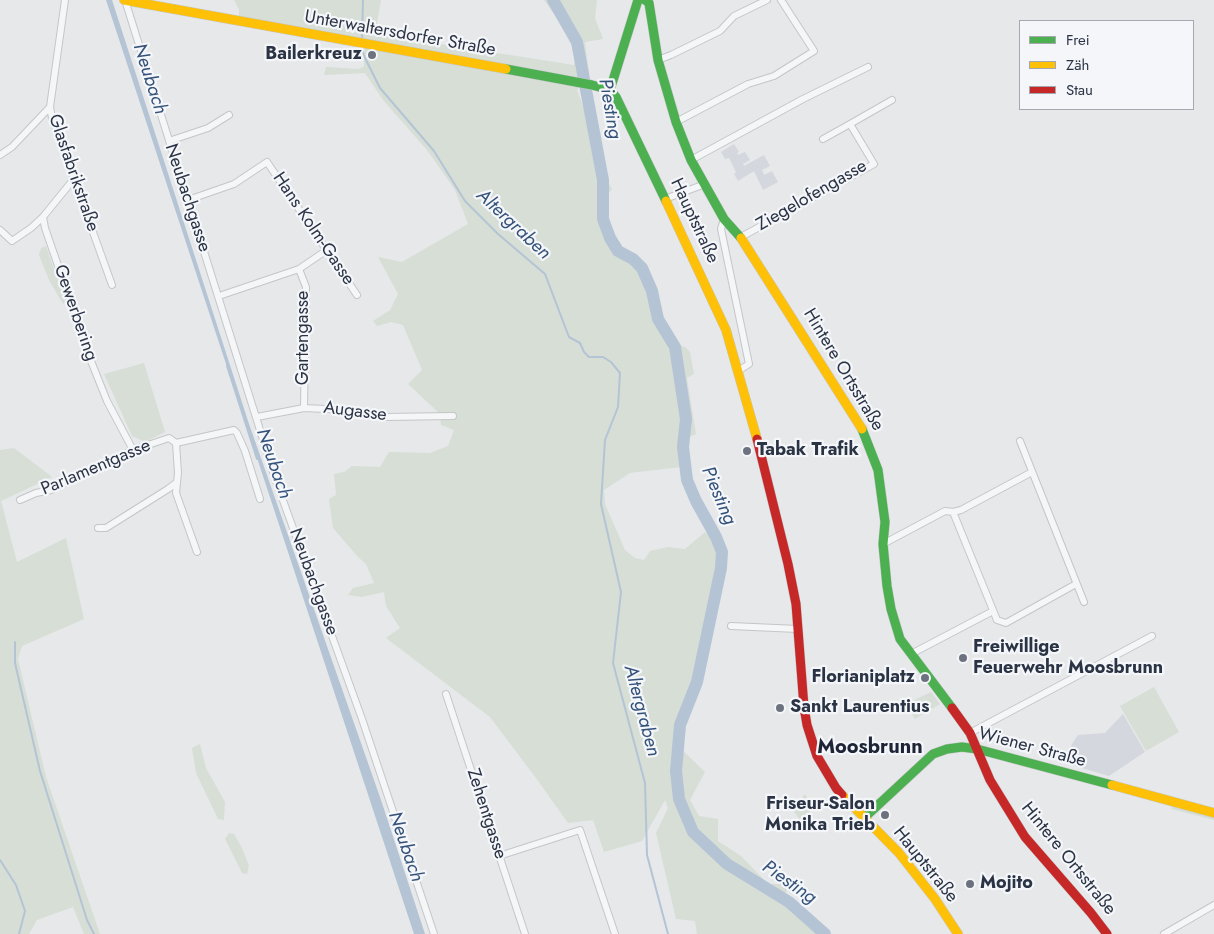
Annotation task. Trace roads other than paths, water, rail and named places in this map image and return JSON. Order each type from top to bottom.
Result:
[{"type":"main road","name":"Unterwaltersdorfer Straße","points":[[125,0],[592,85],[610,90]]},
{"type":"main road","points":[[610,90],[638,0]]},
{"type":"main road","name":"Hintere Ortsstraße","points":[[645,0],[650,3],[658,60],[676,122],[691,160],[724,219],[741,237],[844,398],[864,433],[878,470],[885,522],[884,544],[887,586],[891,609],[900,639],[970,733],[990,780],[1025,837],[1107,934]]},
{"type":"main road","name":"Hauptstraße","points":[[610,90],[621,104],[726,330],[750,409],[796,604],[804,707],[811,739],[826,774],[836,788],[899,853],[935,898],[958,934]]},
{"type":"main road","name":"Wiener Straße","points":[[864,818],[933,754],[947,748],[962,747],[977,749],[1214,813]]},
{"type":"street","name":"Glasfabrikstraße","points":[[65,0],[50,107],[73,180],[112,285]]},
{"type":"street","name":"Neubachgasse","points":[[125,0],[258,417],[276,481],[357,704],[434,934]]},
{"type":"street","points":[[658,60],[720,31],[734,16],[767,0]]},
{"type":"street","points":[[676,122],[748,84],[774,76],[814,51],[781,0]]},
{"type":"street","points":[[691,160],[803,99],[868,67]]},
{"type":"street","points":[[823,138],[892,100]]},
{"type":"street","points":[[0,156],[12,147],[50,107]]},
{"type":"street","points":[[169,141],[208,128],[229,115]]},
{"type":"street","name":"Ziegelofengasse","points":[[741,237],[874,164],[850,124]]},
{"type":"street","name":"Hans Kolm-Gasse","points":[[188,200],[234,184],[267,162],[357,295]]},
{"type":"street","points":[[0,230],[12,241],[31,228],[43,217],[73,180]]},
{"type":"street","points":[[665,198],[705,184]]},
{"type":"street","name":"Gewerbering","points":[[43,217],[45,228],[94,369],[107,401],[133,450]]},
{"type":"street","name":"Hauptstraße","points":[[724,219],[721,229],[749,364],[738,372]]},
{"type":"street","points":[[219,296],[299,269],[327,250]]},
{"type":"street","name":"Gartengasse","points":[[299,269],[306,287],[304,408]]},
{"type":"street","name":"Augasse","points":[[258,417],[304,408],[350,410],[384,417],[453,416]]},
{"type":"street","points":[[176,443],[234,430],[245,451],[260,499]]},
{"type":"street","name":"Parlamentgasse","points":[[20,500],[36,492],[51,490],[133,450],[169,438],[176,443],[178,473],[176,493],[197,552]]},
{"type":"street","points":[[1020,441],[1084,602]]},
{"type":"street","points":[[884,544],[945,511],[961,510],[1032,472]]},
{"type":"street","points":[[98,528],[106,528],[168,490],[176,483]]},
{"type":"street","points":[[953,512],[998,620],[1006,623],[1076,584]]},
{"type":"street","points":[[911,654],[993,611]]},
{"type":"street","points":[[731,626],[798,629]]},
{"type":"street","points":[[970,733],[1152,636]]},
{"type":"street","name":"Zehentgasse","points":[[446,694],[525,934]]},
{"type":"street","points":[[499,856],[580,830],[615,934]]},
{"type":"street","points":[[1164,934],[1214,905]]},
{"type":"water","points":[[106,0],[112,0],[249,424],[381,800],[425,934],[414,934]]},
{"type":"waterway","name":"Altergraben","points":[[362,40],[363,0]]},
{"type":"waterway","name":"Piesting","points":[[553,0],[577,42],[603,180],[603,219],[610,238],[618,251],[633,259],[642,268],[652,291],[658,319],[675,347],[686,419],[683,447],[687,480],[722,552],[721,568],[697,682],[680,725],[676,771],[679,799],[693,832],[727,864],[789,902],[825,934]]},
{"type":"waterway","name":"Altergraben","points":[[362,47],[364,56],[380,88],[434,151],[465,201],[498,234],[545,274],[569,337],[580,343],[584,352],[589,357],[603,357],[611,362],[620,373],[618,407],[605,440],[601,504],[621,592],[613,663],[645,783],[647,855],[668,934]]},
{"type":"waterway","name":"Neubach","points":[[227,366],[257,459]]},
{"type":"waterway","points":[[15,642],[15,663],[40,771],[87,920],[94,934]]},
{"type":"waterway","points":[[0,860],[16,885],[25,911],[19,934]]},
{"type":"place","name":"Bailerkreuz","points":[[372,55]]},
{"type":"place","name":"Tabak Trafik","points":[[747,451]]},
{"type":"place","name":"Freiwillige Feuerwehr Moosbrunn","points":[[963,658]]},
{"type":"place","name":"Florianiplatz","points":[[925,678]]},
{"type":"place","name":"Sankt Laurentius","points":[[780,708]]},
{"type":"place","name":"Friseur-Salon Monika Trieb","points":[[885,815]]},
{"type":"place","name":"Mojito","points":[[970,884]]},
{"type":"district","name":"Moosbrunn","points":[[870,748]]}]
